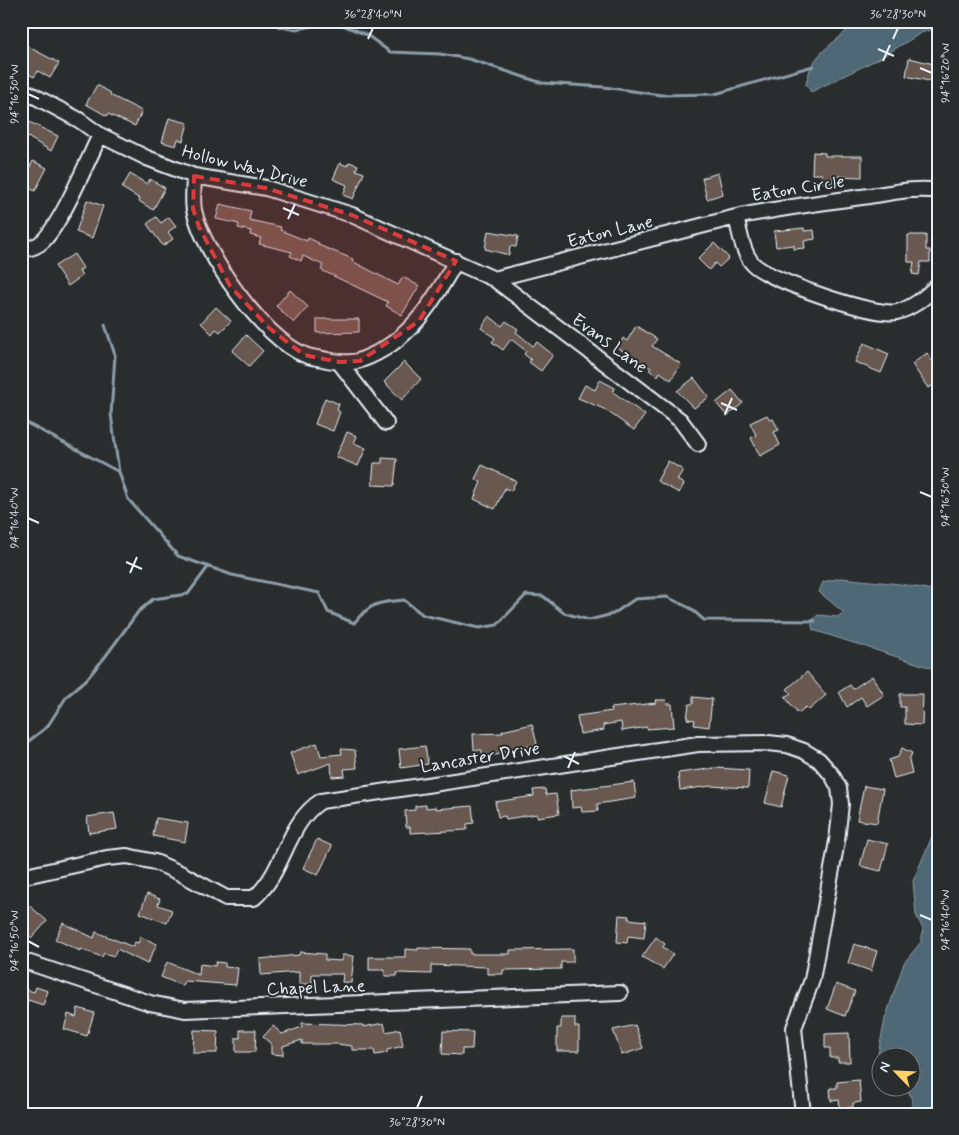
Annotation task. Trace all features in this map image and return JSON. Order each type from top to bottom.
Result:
[{"type":"street","name":"Hollow Way Drive","points":[[21,89],[79,120],[100,135],[147,158],[194,176],[266,188],[335,210],[494,279]]},
{"type":"street","points":[[21,250],[32,248],[42,242],[60,215],[100,135]]},
{"type":"street","points":[[194,176],[194,209],[199,227],[230,286],[285,342],[304,355],[339,362],[360,361],[380,350],[419,321],[456,261]]},
{"type":"street","name":"Eaton Circle","points":[[938,191],[888,194],[776,209],[736,217],[745,251],[753,264],[765,273],[849,304],[880,312],[896,312],[913,305],[938,284]]},
{"type":"street","name":"Eaton Lane","points":[[494,279],[736,217]]},
{"type":"street","name":"Evans Lane","points":[[494,279],[680,420],[698,444]]},
{"type":"street","points":[[339,362],[386,423]]},
{"type":"street","name":"Lancaster Drive","points":[[21,877],[107,858],[127,856],[155,862],[226,898],[254,898],[273,878],[302,819],[310,808],[321,801],[698,744],[787,745],[804,751],[819,760],[839,788],[841,804],[837,841],[812,980],[794,1028],[803,1114]]},
{"type":"street","name":"Chapel Lane","points":[[21,960],[150,1003],[185,1010],[620,993]]},
{"type":"highlighted area","points":[[194,176],[266,188],[352,215],[456,261],[419,321],[360,361],[339,362],[304,355],[269,328],[230,286],[199,227],[193,209]]},
{"type":"water","points":[[855,21],[938,21],[938,28],[921,33],[880,58],[811,92],[806,84],[814,63],[819,55]]},
{"type":"water","points":[[841,578],[900,584],[938,591],[938,670],[813,630],[811,621],[818,615],[838,617],[843,612],[819,592],[823,582]]},
{"type":"water","points":[[938,808],[938,1114],[912,1114],[911,1098],[922,1098],[922,1048],[879,1048],[885,1019],[904,963],[921,942],[923,929],[916,915],[913,881],[934,832]]},
{"type":"building","points":[[21,43],[59,63],[50,78],[38,71],[34,77],[21,70]]},
{"type":"building","points":[[909,58],[938,65],[938,83],[906,76]]},
{"type":"building","points":[[97,85],[111,93],[110,95],[142,111],[135,126],[108,114],[107,116],[86,104]]},
{"type":"building","points":[[169,118],[188,123],[183,141],[178,139],[176,146],[162,142]]},
{"type":"building","points":[[27,121],[58,136],[51,151],[21,133]]},
{"type":"building","points":[[813,152],[825,153],[825,156],[862,156],[862,177],[833,176],[833,183],[822,182],[822,174],[812,174]]},
{"type":"building","points":[[33,161],[47,168],[35,191],[21,184]]},
{"type":"building","points":[[349,162],[358,165],[356,170],[364,173],[353,199],[343,195],[347,185],[333,179],[340,163],[347,166]]},
{"type":"building","points":[[718,173],[723,194],[707,199],[702,178]]},
{"type":"building","points":[[130,174],[147,184],[150,179],[165,188],[153,210],[122,188]]},
{"type":"building","points":[[87,200],[103,206],[92,238],[76,232]]},
{"type":"building","points":[[220,204],[251,211],[249,220],[281,227],[280,230],[307,241],[308,238],[319,243],[318,245],[353,259],[352,261],[398,285],[403,277],[419,286],[402,315],[386,306],[388,302],[321,270],[323,265],[303,256],[301,261],[290,256],[292,252],[259,244],[261,238],[250,235],[251,231],[238,228],[239,224],[216,219]]},
{"type":"building","points":[[156,217],[161,223],[169,217],[176,226],[168,232],[173,239],[163,246],[147,224]]},
{"type":"building","points":[[804,228],[804,231],[814,230],[815,239],[804,241],[805,248],[794,249],[794,245],[776,247],[774,231]]},
{"type":"building","points":[[488,231],[518,236],[516,247],[510,246],[509,255],[485,249]]},
{"type":"building","points":[[908,235],[926,235],[926,250],[930,250],[930,262],[921,262],[919,275],[912,274],[914,262],[908,262]]},
{"type":"building","points":[[714,243],[729,258],[719,267],[715,263],[709,270],[698,259]]},
{"type":"building","points":[[74,254],[83,268],[79,271],[82,276],[68,286],[55,266]]},
{"type":"building","points":[[290,290],[308,307],[294,323],[276,306]]},
{"type":"building","points":[[216,307],[231,321],[220,332],[216,329],[212,334],[201,323]]},
{"type":"building","points":[[489,316],[502,326],[506,321],[518,329],[516,332],[533,346],[537,342],[553,355],[541,371],[529,362],[531,360],[524,354],[526,351],[511,339],[503,350],[492,342],[495,338],[481,328]]},
{"type":"building","points":[[317,319],[359,319],[359,332],[317,333]]},
{"type":"building","points":[[636,326],[657,339],[652,346],[681,364],[671,380],[660,372],[658,376],[649,370],[651,368],[618,348],[623,338],[627,341]]},
{"type":"building","points":[[246,335],[263,351],[249,366],[232,351]]},
{"type":"building","points":[[864,343],[889,354],[881,373],[855,362]]},
{"type":"building","points":[[927,353],[938,370],[938,383],[928,388],[912,364]]},
{"type":"building","points":[[404,362],[421,379],[402,400],[384,382]]},
{"type":"building","points":[[694,378],[709,397],[694,408],[677,391]]},
{"type":"building","points":[[600,380],[615,388],[613,392],[645,415],[634,430],[604,409],[578,398],[585,385],[595,390]]},
{"type":"building","points":[[732,390],[743,403],[727,416],[716,403]]},
{"type":"building","points":[[325,398],[339,404],[337,410],[340,412],[333,431],[315,424]]},
{"type":"building","points":[[767,415],[770,420],[773,419],[779,430],[774,432],[780,445],[760,456],[751,438],[756,435],[750,423]]},
{"type":"building","points":[[347,432],[357,436],[354,443],[366,448],[358,466],[336,457]]},
{"type":"building","points":[[382,458],[397,459],[394,486],[372,485],[374,463],[382,463]]},
{"type":"building","points":[[668,461],[683,470],[677,480],[684,484],[679,493],[657,481]]},
{"type":"building","points":[[482,465],[516,481],[511,491],[505,488],[495,509],[474,499],[481,482],[475,479]]},
{"type":"building","points":[[807,672],[826,695],[809,710],[806,707],[798,713],[785,697],[791,693],[787,689]]},
{"type":"building","points":[[872,676],[884,695],[867,706],[861,697],[847,707],[839,692],[850,685],[853,689]]},
{"type":"building","points":[[900,694],[923,694],[922,725],[905,724],[905,707],[900,707]]},
{"type":"building","points":[[693,697],[712,699],[709,727],[694,725],[695,720],[687,719],[689,704],[693,704]]},
{"type":"building","points":[[655,700],[666,700],[667,704],[672,704],[674,727],[647,729],[647,727],[622,731],[621,722],[603,725],[604,730],[580,734],[577,716],[612,711],[611,708],[656,703]]},
{"type":"building","points":[[532,724],[537,744],[496,755],[482,755],[482,750],[474,750],[473,734],[503,733],[502,731]]},
{"type":"building","points":[[317,743],[321,756],[342,754],[341,749],[355,750],[357,768],[344,769],[345,776],[332,777],[331,763],[298,775],[290,753]]},
{"type":"building","points":[[425,746],[428,764],[401,768],[399,749]]},
{"type":"building","points":[[902,748],[912,753],[909,760],[912,773],[894,778],[889,760],[898,757]]},
{"type":"building","points":[[716,768],[749,770],[748,788],[711,786],[680,790],[678,773]]},
{"type":"building","points":[[773,771],[789,775],[781,807],[765,803]]},
{"type":"building","points":[[634,782],[636,798],[597,804],[598,811],[582,812],[581,807],[572,808],[571,790]]},
{"type":"building","points":[[864,786],[883,789],[877,823],[857,820]]},
{"type":"building","points":[[545,789],[546,795],[556,794],[559,814],[537,817],[537,814],[506,819],[505,816],[498,817],[495,802],[534,796],[533,790]]},
{"type":"building","points":[[426,805],[426,808],[436,807],[436,809],[472,806],[474,823],[467,824],[467,830],[410,833],[410,827],[406,827],[405,811],[415,810],[415,806]]},
{"type":"building","points":[[114,813],[117,829],[89,833],[87,817]]},
{"type":"building","points":[[156,818],[188,823],[185,842],[153,836]]},
{"type":"building","points":[[317,839],[332,846],[318,875],[303,868]]},
{"type":"building","points":[[867,839],[888,844],[881,871],[860,866]]},
{"type":"building","points":[[147,894],[160,899],[158,905],[172,910],[167,923],[140,913]]},
{"type":"building","points":[[30,906],[47,921],[32,938],[21,928],[21,916]]},
{"type":"building","points":[[619,915],[629,916],[628,919],[646,921],[644,938],[628,936],[627,943],[617,942]]},
{"type":"building","points":[[63,923],[94,938],[96,932],[133,947],[135,942],[138,943],[141,937],[157,944],[147,964],[117,949],[114,956],[104,953],[102,957],[81,949],[80,951],[55,939]]},
{"type":"building","points":[[656,937],[665,944],[663,947],[673,954],[663,969],[642,957]]},
{"type":"building","points":[[854,944],[877,951],[871,971],[848,963]]},
{"type":"building","points":[[418,948],[470,949],[470,954],[510,954],[510,950],[573,949],[573,962],[561,962],[561,969],[503,970],[503,974],[487,974],[487,967],[431,965],[431,974],[397,973],[397,976],[385,976],[385,970],[369,970],[369,957],[405,957],[405,949],[418,950]]},
{"type":"building","points":[[300,952],[325,954],[325,960],[342,961],[342,955],[354,956],[351,983],[342,982],[343,974],[312,974],[312,984],[299,984],[299,972],[261,975],[260,959],[299,955]]},
{"type":"building","points":[[167,962],[199,975],[200,964],[215,966],[216,962],[225,963],[225,967],[238,968],[236,985],[185,981],[183,986],[161,977]]},
{"type":"building","points":[[836,984],[855,991],[845,1016],[827,1009]]},
{"type":"building","points":[[36,987],[48,991],[43,1005],[28,1000],[23,1016],[21,1015],[21,988],[34,992]]},
{"type":"building","points":[[78,1008],[94,1013],[87,1036],[64,1029],[68,1014],[76,1017]]},
{"type":"building","points":[[561,1018],[575,1018],[575,1027],[579,1027],[579,1051],[557,1051],[557,1028],[561,1028]]},
{"type":"building","points":[[302,1023],[363,1025],[363,1027],[384,1023],[386,1032],[400,1029],[403,1046],[387,1050],[387,1053],[375,1055],[374,1050],[352,1050],[352,1046],[337,1044],[302,1044],[302,1040],[283,1046],[283,1055],[271,1054],[271,1044],[263,1037],[273,1026],[282,1034],[302,1027]]},
{"type":"building","points":[[635,1025],[643,1048],[622,1055],[613,1030]]},
{"type":"building","points":[[194,1030],[218,1031],[217,1053],[193,1053]]},
{"type":"building","points":[[240,1030],[256,1030],[255,1052],[236,1052],[236,1038],[240,1038]]},
{"type":"building","points":[[443,1031],[473,1032],[472,1049],[462,1049],[462,1055],[442,1054]]},
{"type":"building","points":[[849,1033],[850,1062],[838,1062],[838,1058],[830,1058],[830,1048],[825,1048],[825,1034]]},
{"type":"building","points":[[859,1080],[861,1102],[853,1103],[853,1107],[840,1109],[839,1100],[831,1101],[830,1088],[837,1088],[837,1082]]},
{"type":"waterway","points":[[267,21],[290,29],[328,21]]},
{"type":"waterway","points":[[333,21],[367,35],[390,52],[440,54],[469,59],[542,83],[604,87],[661,95],[715,94],[813,66]]},
{"type":"waterway","points":[[105,325],[115,355],[111,414],[119,472]]},
{"type":"waterway","points":[[21,420],[119,472],[128,499],[178,556],[232,575],[319,593],[328,612],[354,623],[370,607],[381,603],[404,600],[423,615],[479,628],[497,625],[526,595],[543,596],[564,613],[589,620],[613,614],[635,599],[667,597],[690,608],[704,620],[815,621]]},
{"type":"waterway","points":[[21,747],[47,727],[67,696],[86,680],[138,612],[153,599],[188,594],[208,567]]}]
